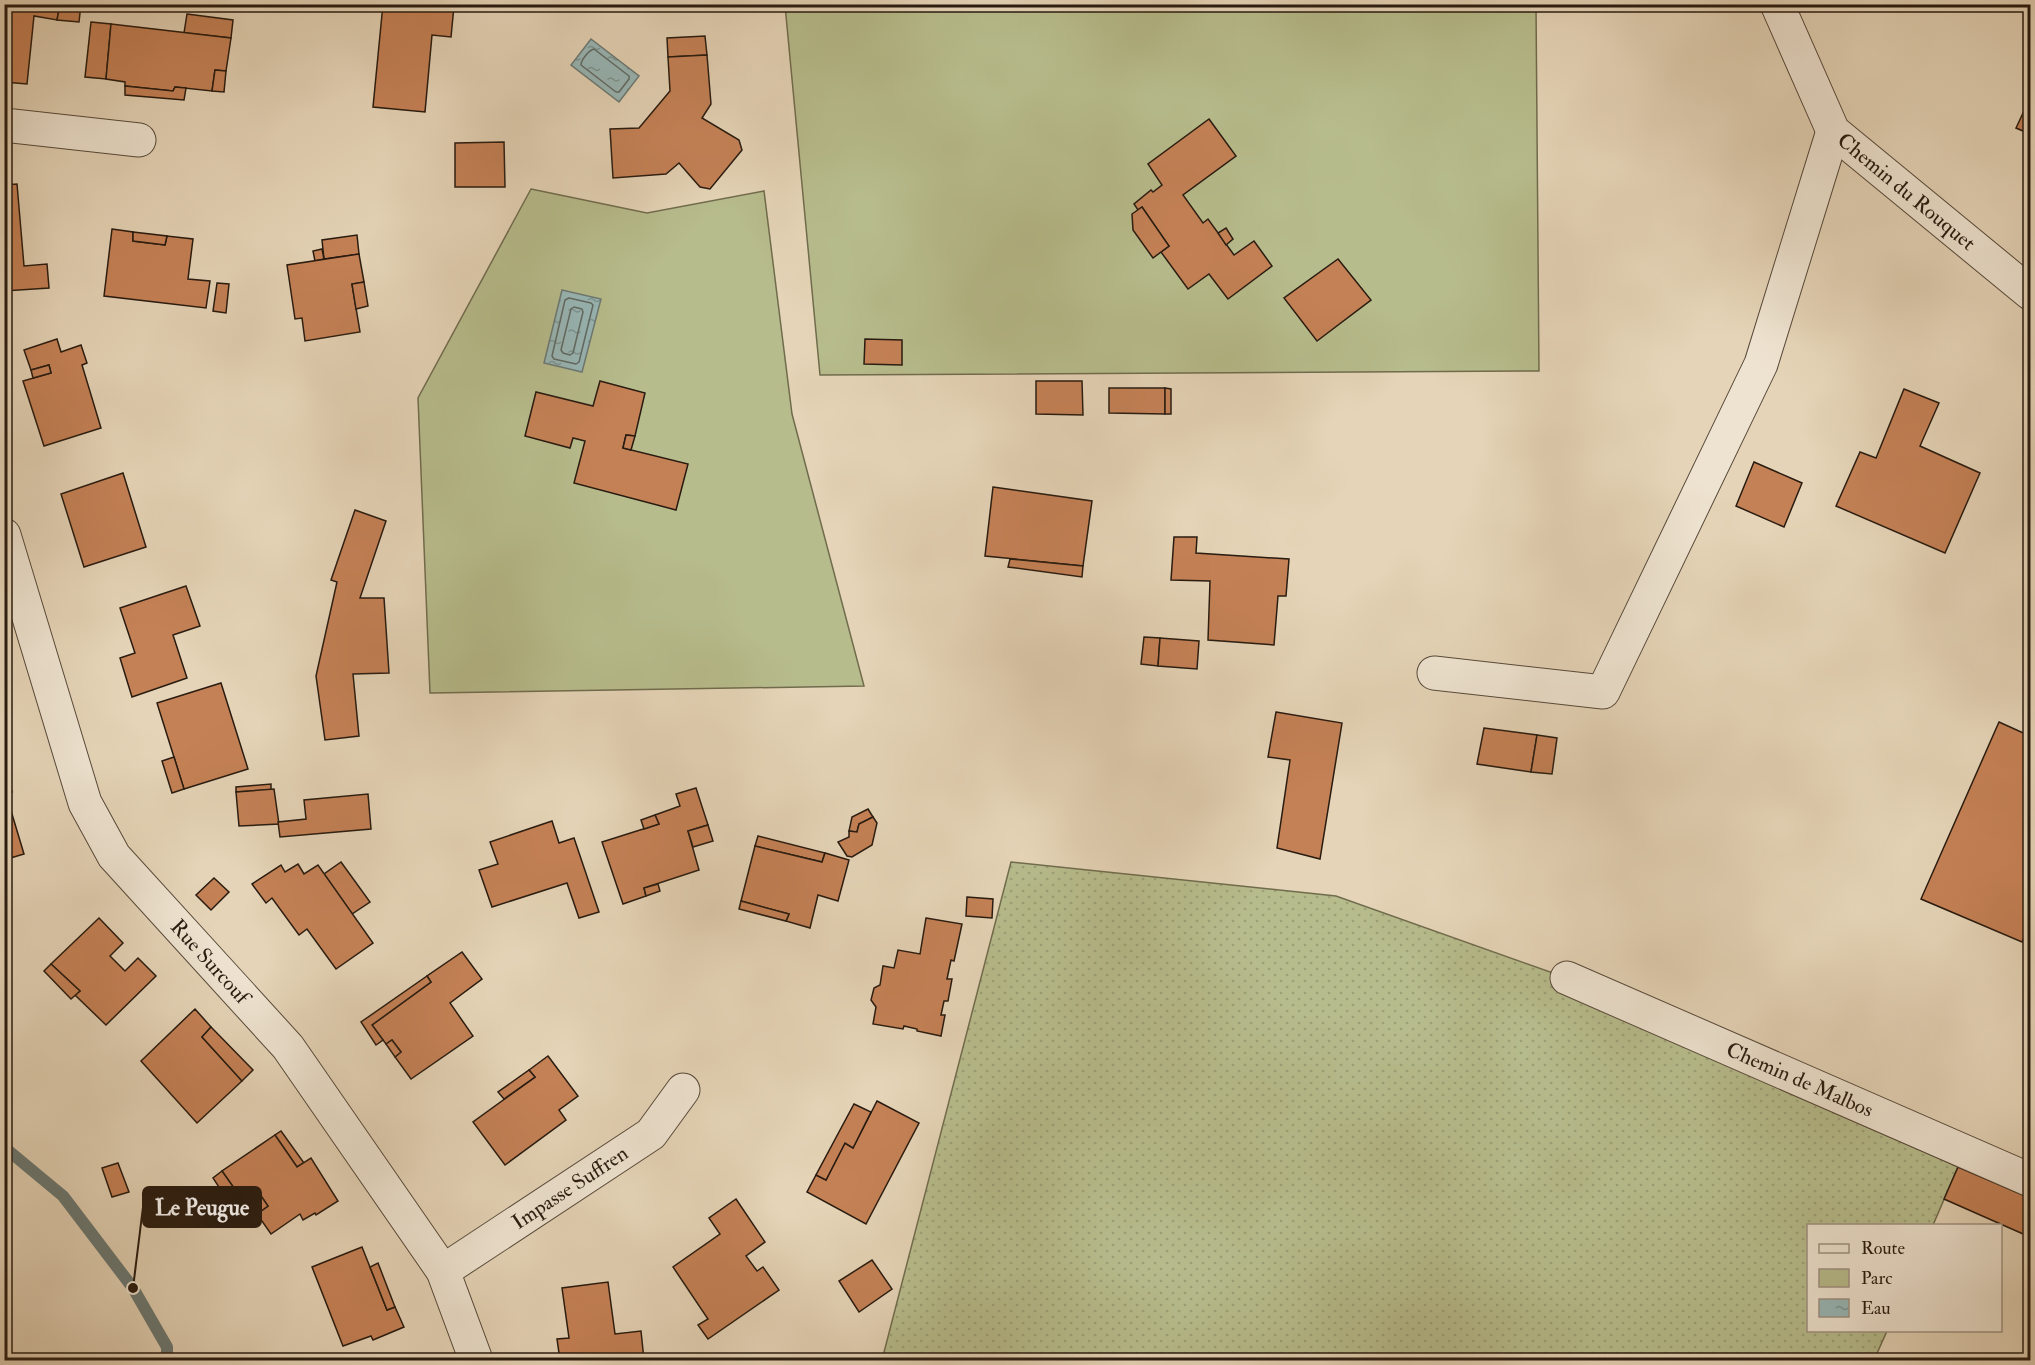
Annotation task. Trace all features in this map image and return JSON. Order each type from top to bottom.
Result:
[{"type":"street","name":"Chemin du Rouquet","points":[[1777,4],[1833,131],[2031,294]]},
{"type":"street","points":[[4,125],[139,140]]},
{"type":"street","points":[[1434,673],[1603,692],[1761,364],[1833,131]]},
{"type":"street","name":"Rue Surcouf","points":[[4,535],[85,803],[114,856],[288,1047],[443,1271],[476,1360]]},
{"type":"street","name":"Chemin de Malbos","points":[[1568,978],[2031,1180]]},
{"type":"street","name":"Impasse Suffren","points":[[443,1271],[651,1134],[682,1090]]},
{"type":"green space","points":[[785,5],[1536,5],[1539,371],[820,375]]},
{"type":"green space","points":[[531,189],[647,213],[764,191],[792,414],[864,686],[430,693],[418,398]]},
{"type":"green space","points":[[1011,862],[1336,896],[1567,978],[1958,1167],[1933,1224],[1807,1224],[1807,1332],[1887,1332],[1874,1360],[882,1360]]},
{"type":"water","points":[[591,39],[639,76],[619,102],[571,65]]},
{"type":"water","points":[[562,290],[601,299],[582,372],[544,363]]},
{"type":"building","points":[[4,4],[60,4],[57,20],[34,16],[27,84],[4,82]]},
{"type":"building","points":[[60,4],[81,4],[79,22],[57,20]]},
{"type":"building","points":[[383,4],[454,6],[451,37],[432,35],[425,112],[373,107]]},
{"type":"building","points":[[187,14],[233,20],[231,38],[184,33]]},
{"type":"building","points":[[91,22],[111,24],[106,79],[85,77]]},
{"type":"building","points":[[111,24],[231,38],[226,71],[215,70],[212,91],[175,87],[173,91],[125,86],[125,82],[106,79]]},
{"type":"building","points":[[705,36],[707,55],[668,57],[667,38]]},
{"type":"building","points":[[707,55],[711,104],[702,118],[739,140],[742,150],[710,189],[700,187],[679,163],[666,174],[613,178],[610,129],[639,128],[670,91],[668,57]]},
{"type":"building","points":[[215,70],[226,71],[224,92],[212,91]]},
{"type":"building","points":[[125,86],[173,91],[175,87],[186,88],[184,100],[125,95]]},
{"type":"building","points":[[2030,98],[2030,134],[2016,128]]},
{"type":"building","points":[[1209,119],[1236,156],[1183,195],[1203,223],[1208,219],[1234,255],[1254,241],[1272,266],[1228,299],[1209,274],[1188,289],[1161,252],[1169,246],[1142,207],[1138,210],[1134,204],[1151,190],[1153,192],[1162,185],[1148,164]]},
{"type":"building","points":[[504,142],[505,187],[455,187],[455,143]]},
{"type":"building","points":[[17,184],[24,266],[47,264],[49,288],[4,291],[4,185]]},
{"type":"building","points":[[1142,207],[1169,246],[1153,258],[1133,230],[1132,214]]},
{"type":"building","points":[[1226,228],[1233,239],[1226,245],[1218,233]]},
{"type":"building","points":[[112,229],[133,232],[133,241],[165,245],[167,236],[193,239],[188,279],[210,281],[206,308],[104,296]]},
{"type":"building","points":[[133,232],[167,236],[165,245],[133,241]]},
{"type":"building","points":[[357,235],[359,254],[324,259],[322,240]]},
{"type":"building","points":[[322,249],[324,259],[315,261],[313,251]]},
{"type":"building","points":[[359,254],[364,282],[352,284],[360,332],[305,341],[302,318],[295,319],[287,265]]},
{"type":"building","points":[[1338,259],[1371,300],[1317,341],[1284,298]]},
{"type":"building","points":[[364,282],[368,306],[356,309],[352,284]]},
{"type":"building","points":[[217,283],[229,284],[226,313],[213,311]]},
{"type":"building","points":[[57,339],[61,352],[81,345],[87,363],[82,365],[101,428],[44,446],[23,381],[51,373],[49,365],[31,370],[24,350]]},
{"type":"building","points":[[865,339],[902,340],[902,365],[864,364]]},
{"type":"building","points":[[49,365],[51,373],[33,378],[31,370]]},
{"type":"building","points":[[600,381],[645,393],[635,436],[626,435],[623,448],[688,464],[676,510],[574,483],[585,441],[573,438],[570,448],[525,436],[536,392],[593,406]]},
{"type":"building","points":[[1036,381],[1082,381],[1083,415],[1036,414]]},
{"type":"building","points":[[1109,388],[1165,388],[1165,414],[1109,413]]},
{"type":"building","points":[[1165,388],[1171,389],[1171,414],[1165,414]]},
{"type":"building","points":[[1904,389],[1939,403],[1920,446],[1980,473],[1945,553],[1836,506],[1860,452],[1876,458]]},
{"type":"building","points":[[626,435],[635,436],[631,450],[623,448]]},
{"type":"building","points":[[1754,462],[1802,483],[1784,527],[1736,506]]},
{"type":"building","points":[[123,473],[146,547],[84,567],[61,494]]},
{"type":"building","points":[[993,487],[1092,501],[1083,566],[985,556]]},
{"type":"building","points":[[355,510],[386,521],[360,598],[384,598],[389,673],[353,674],[359,736],[325,740],[316,676],[337,582],[331,580]]},
{"type":"building","points":[[1174,537],[1197,537],[1196,553],[1289,559],[1286,596],[1278,596],[1274,645],[1208,640],[1210,581],[1171,580]]},
{"type":"building","points":[[1010,559],[1083,566],[1082,577],[1008,567]]},
{"type":"building","points":[[186,586],[200,626],[173,635],[187,678],[132,697],[120,658],[135,653],[120,608]]},
{"type":"building","points":[[1144,637],[1160,638],[1158,666],[1141,664]]},
{"type":"building","points":[[1160,638],[1199,641],[1197,669],[1158,666]]},
{"type":"building","points":[[221,683],[248,769],[184,789],[157,703]]},
{"type":"building","points":[[1276,712],[1342,723],[1320,859],[1277,848],[1290,760],[1268,757]]},
{"type":"building","points":[[1999,722],[2030,736],[2030,922],[2022,942],[1921,899]]},
{"type":"building","points":[[1484,728],[1537,735],[1531,772],[1477,764]]},
{"type":"building","points":[[1537,735],[1557,738],[1552,774],[1531,772]]},
{"type":"building","points":[[174,757],[184,789],[172,793],[162,761]]},
{"type":"building","points":[[5,770],[12,792],[6,794],[24,854],[4,860]]},
{"type":"building","points":[[271,784],[271,790],[236,792],[236,787]]},
{"type":"building","points":[[696,788],[708,825],[688,831],[699,870],[644,888],[646,896],[623,904],[602,842],[659,824],[655,815],[680,806],[676,794]]},
{"type":"building","points":[[274,789],[279,824],[239,826],[236,792]]},
{"type":"building","points":[[368,794],[371,829],[280,837],[278,822],[306,819],[304,800]]},
{"type":"building","points":[[868,809],[873,817],[859,824],[857,832],[849,831],[852,817]]},
{"type":"building","points":[[655,815],[659,824],[644,829],[641,820]]},
{"type":"building","points":[[873,817],[877,823],[872,845],[852,857],[847,856],[838,842],[849,837],[849,831],[857,832],[859,824]]},
{"type":"building","points":[[552,821],[559,843],[574,838],[599,912],[579,918],[567,883],[492,907],[479,870],[498,864],[490,842]]},
{"type":"building","points":[[708,825],[713,841],[693,847],[688,831]]},
{"type":"building","points":[[758,836],[825,853],[822,862],[755,846]]},
{"type":"building","points":[[755,846],[822,862],[825,853],[849,860],[838,901],[818,895],[810,928],[786,921],[789,914],[741,901]]},
{"type":"building","points":[[341,862],[370,902],[352,914],[324,874]]},
{"type":"building","points":[[298,864],[304,874],[318,865],[373,943],[336,969],[307,929],[299,935],[272,898],[266,903],[252,884],[281,865],[285,872]]},
{"type":"building","points":[[214,878],[229,892],[211,910],[196,895]]},
{"type":"building","points":[[658,884],[660,891],[646,896],[644,888]]},
{"type":"building","points":[[967,897],[993,899],[992,918],[966,916]]},
{"type":"building","points":[[741,901],[789,914],[786,921],[739,909]]},
{"type":"building","points":[[99,918],[123,943],[110,956],[125,971],[138,958],[156,976],[106,1025],[75,995],[80,991],[51,964]]},
{"type":"building","points":[[926,918],[962,924],[954,961],[951,960],[947,979],[952,979],[948,1001],[944,1001],[941,1015],[945,1015],[941,1036],[904,1026],[903,1029],[873,1024],[876,1007],[871,1000],[874,988],[880,985],[883,966],[894,968],[898,950],[920,954]]},
{"type":"building","points":[[462,952],[482,979],[450,1003],[473,1036],[411,1079],[395,1057],[401,1052],[392,1040],[386,1044],[372,1025],[431,982],[427,976]]},
{"type":"building","points":[[51,964],[80,991],[71,999],[44,971]]},
{"type":"building","points":[[427,976],[431,982],[372,1025],[383,1040],[376,1045],[361,1022]]},
{"type":"building","points":[[195,1009],[211,1027],[202,1037],[242,1081],[197,1123],[141,1061]]},
{"type":"building","points":[[211,1027],[253,1070],[242,1081],[202,1037]]},
{"type":"building","points":[[392,1040],[401,1052],[395,1057],[386,1044]]},
{"type":"building","points":[[548,1056],[578,1096],[559,1110],[566,1120],[505,1165],[473,1122],[535,1077],[529,1070]]},
{"type":"building","points":[[529,1070],[535,1077],[504,1099],[498,1092]]},
{"type":"building","points":[[877,1101],[919,1123],[866,1224],[807,1192],[816,1175],[826,1180],[845,1143],[853,1148]]},
{"type":"building","points":[[854,1104],[871,1112],[853,1148],[845,1143],[826,1180],[816,1175]]},
{"type":"building","points":[[281,1131],[304,1163],[297,1167],[275,1135]]},
{"type":"building","points":[[275,1135],[297,1167],[311,1158],[338,1201],[316,1215],[315,1213],[303,1220],[300,1214],[271,1234],[257,1214],[268,1206],[257,1190],[243,1201],[222,1171]]},
{"type":"building","points":[[118,1163],[129,1192],[112,1197],[102,1168]]},
{"type":"building","points":[[1958,1167],[2030,1198],[2030,1237],[2002,1224],[1944,1199]]},
{"type":"building","points":[[222,1171],[243,1201],[257,1190],[268,1206],[243,1224],[213,1178]]},
{"type":"building","points":[[736,1199],[765,1242],[746,1256],[757,1271],[763,1267],[779,1290],[708,1339],[698,1325],[708,1319],[673,1267],[720,1234],[709,1218]]},
{"type":"building","points":[[362,1247],[387,1310],[395,1307],[404,1327],[373,1340],[371,1336],[343,1346],[312,1267]]},
{"type":"building","points":[[872,1260],[892,1289],[859,1312],[839,1281]]},
{"type":"building","points":[[378,1263],[395,1307],[387,1310],[370,1267]]},
{"type":"building","points":[[608,1282],[615,1334],[641,1331],[644,1360],[560,1360],[557,1339],[569,1338],[562,1288]]},
{"type":"waterway","points":[[4,1147],[63,1196],[133,1288],[167,1347],[167,1360]]},
{"type":"place","name":"Le Peugue","points":[[133,1288]]}]
